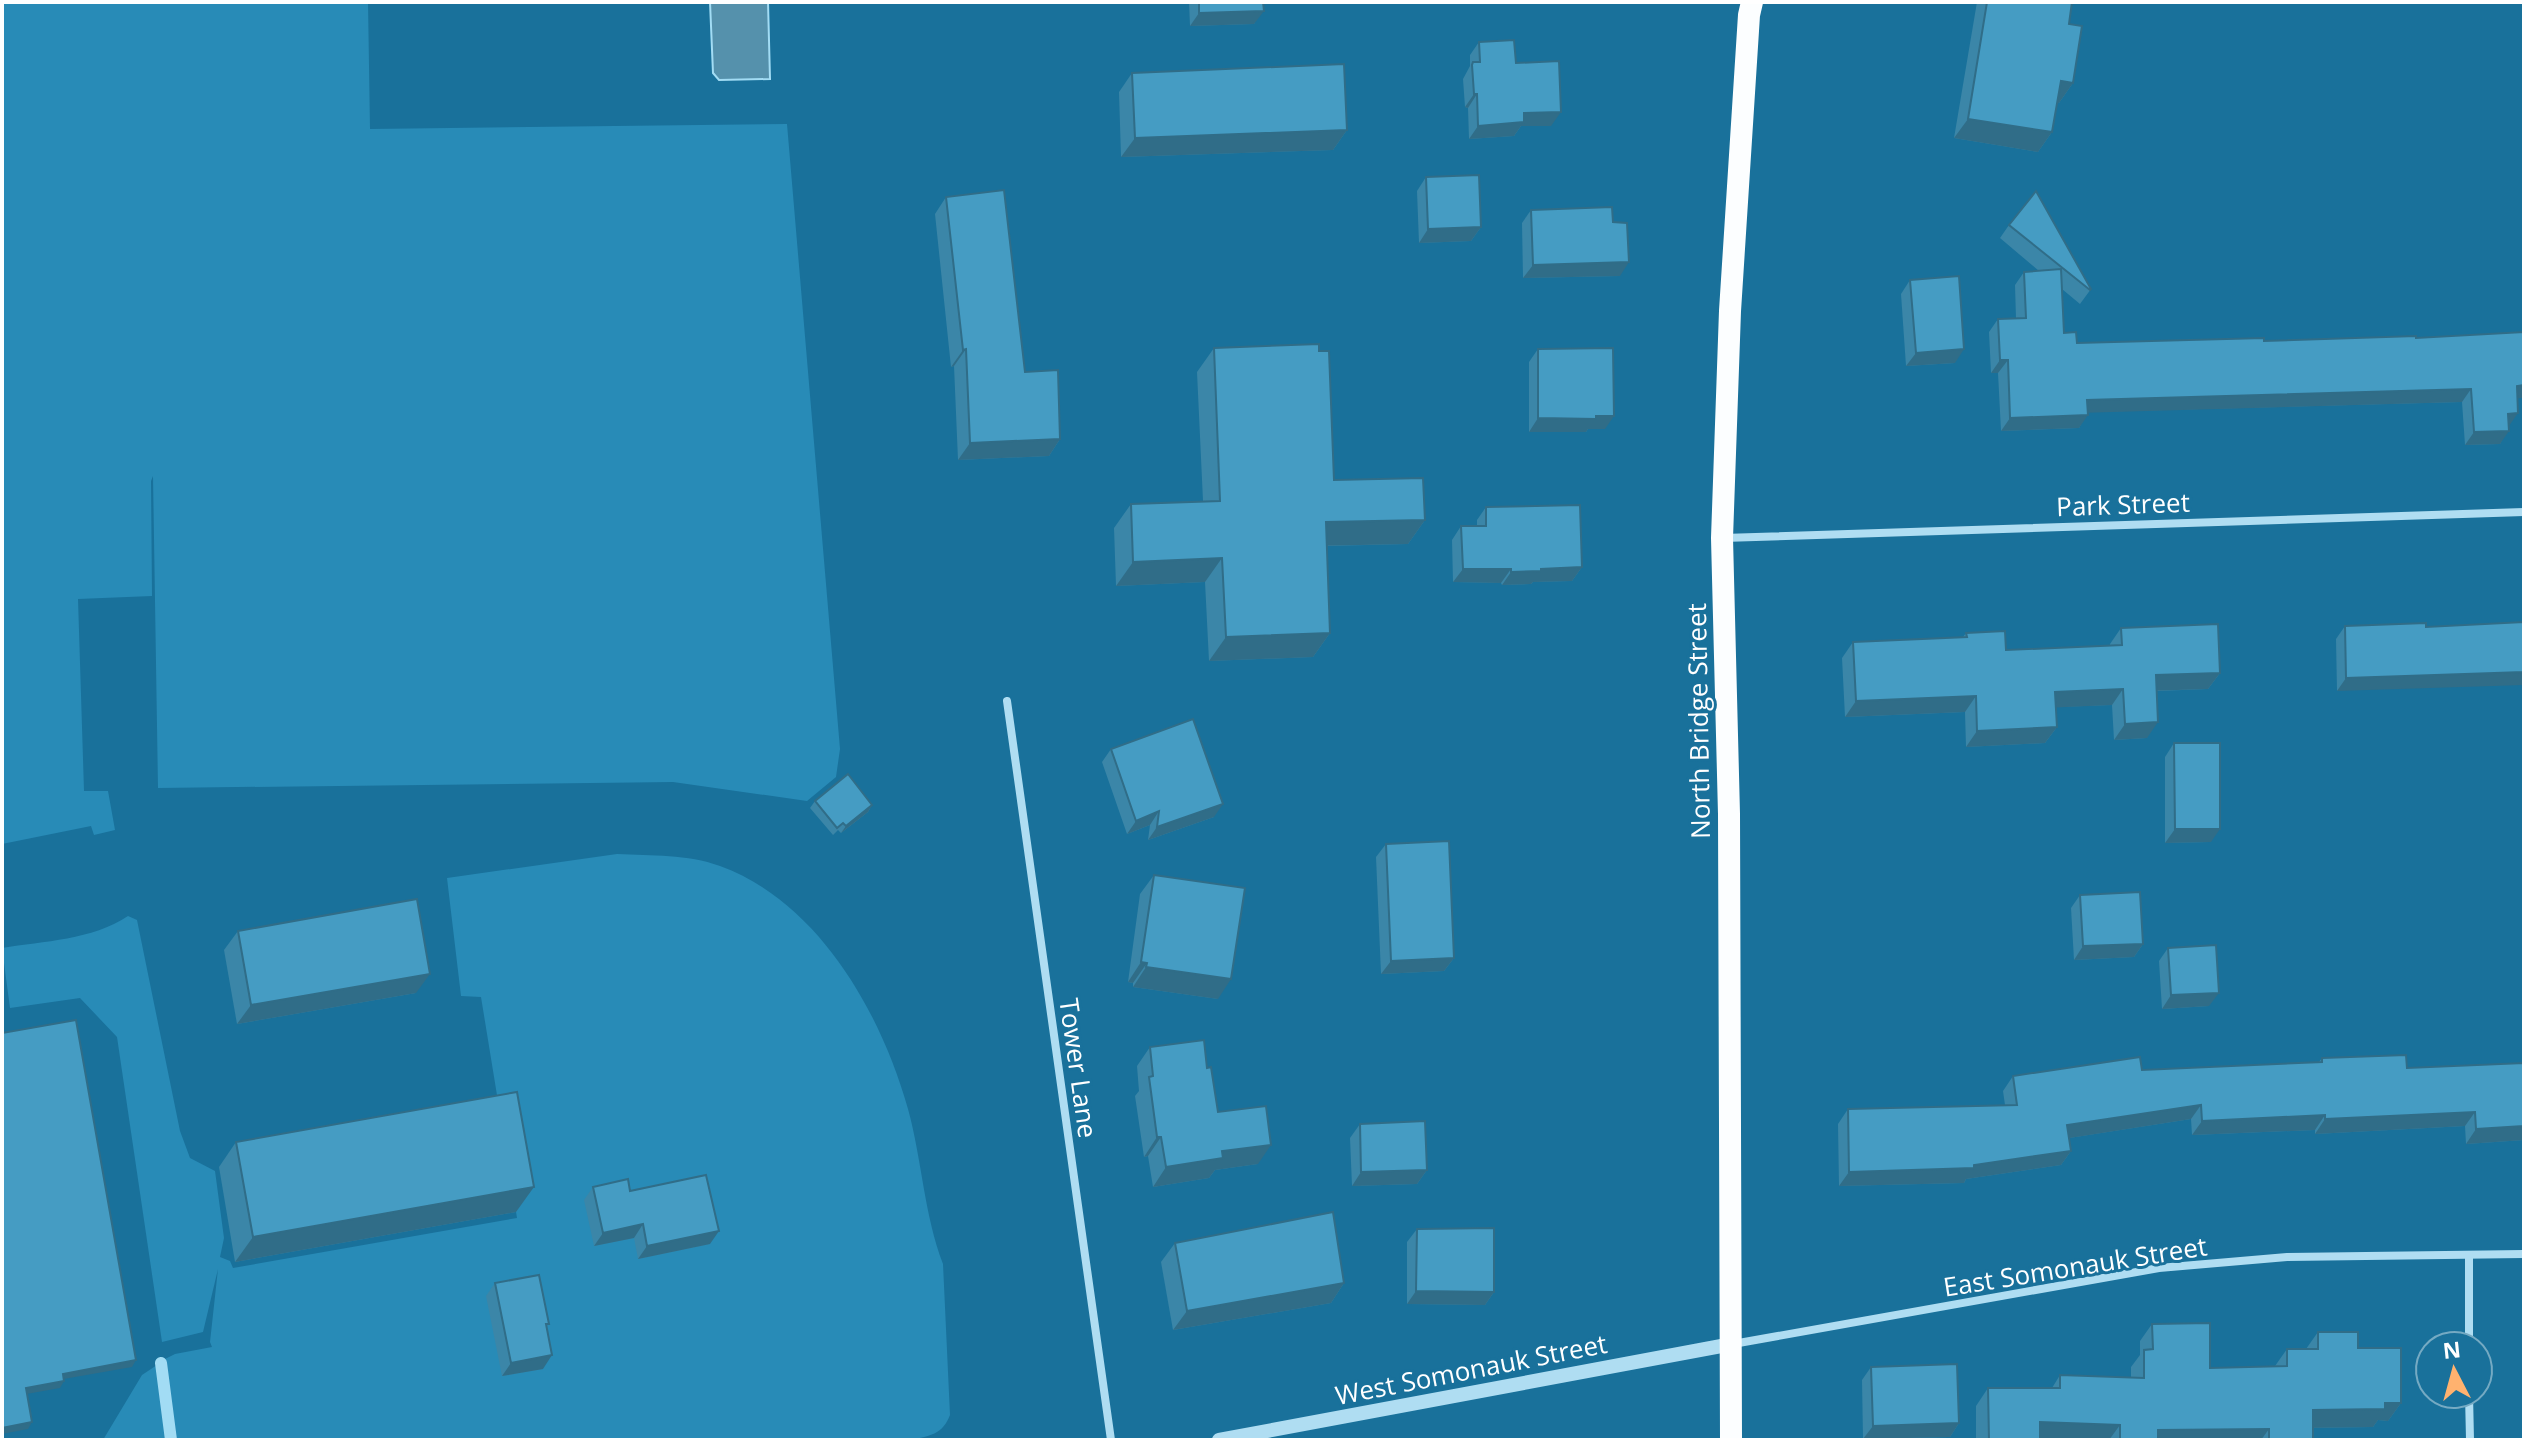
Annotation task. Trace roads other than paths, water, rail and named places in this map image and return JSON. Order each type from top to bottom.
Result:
[{"type":"highway","name":"North Bridge Street","points":[[1731,1440],[1729,814],[1722,538],[1730,311],[1752,2]]},
{"type":"street","name":"Park Street","points":[[1722,538],[2524,512]]},
{"type":"street","name":"Tower Lane","points":[[1007,701],[1111,1440]]},
{"type":"street","name":"East Somonauk Street","points":[[1732,1344],[2159,1268],[2287,1257],[2524,1254]]},
{"type":"street","points":[[2469,1255],[2469,1330]]},
{"type":"street","name":"West Somonauk Street","points":[[1219,1440],[1732,1344]]},
{"type":"street","points":[[2469,1410],[2470,1440]]},
{"type":"waterway","points":[[161,1363],[171,1440]]}]
